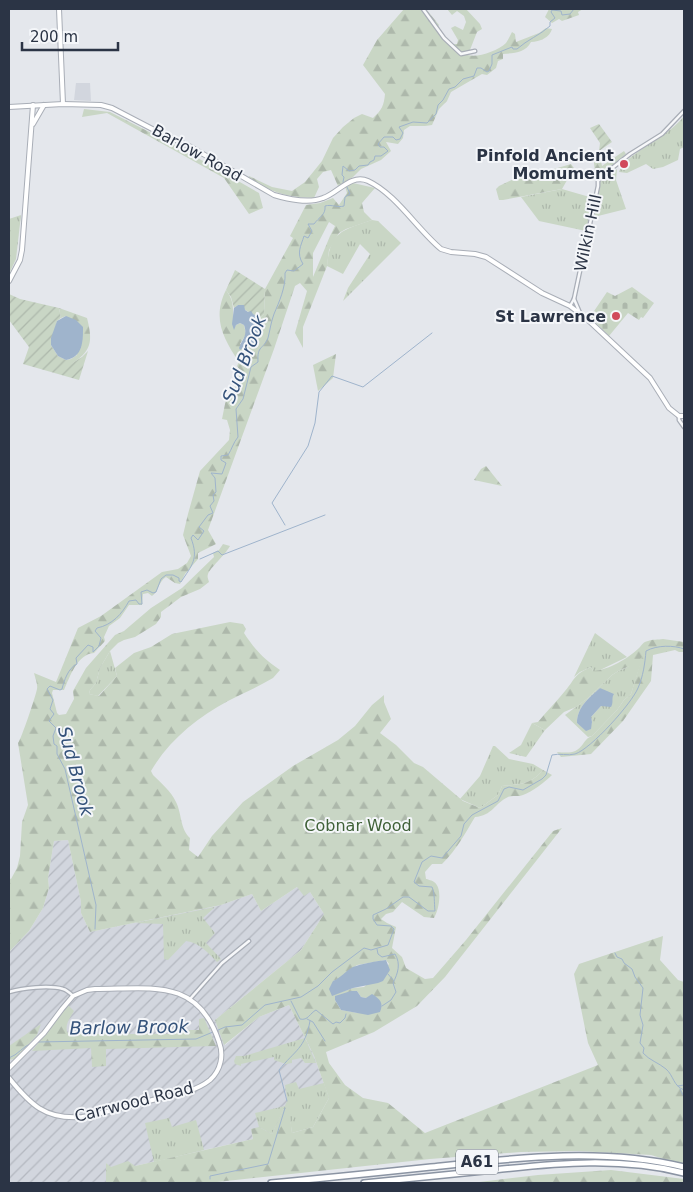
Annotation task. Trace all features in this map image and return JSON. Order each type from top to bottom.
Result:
[{"type":"highway","name":"A61","points":[[271,1183],[500,1159],[575,1155],[664,1162],[684,1167]]},
{"type":"highway","name":"A61","points":[[364,1183],[568,1162],[606,1162],[684,1173]]},
{"type":"main road","points":[[59,9],[62,104]]},
{"type":"main road","name":"Barlow Road","points":[[9,107],[62,104],[104,105],[191,147],[274,195],[295,200],[324,198],[345,184],[359,179],[368,181],[392,199],[441,249],[486,257],[542,293],[570,306]]},
{"type":"main road","points":[[9,281],[20,260],[22,250],[33,105]]},
{"type":"main road","points":[[32,126],[44,105]]},
{"type":"main road","points":[[570,306],[650,378],[669,408],[682,416]]},
{"type":"main road","points":[[9,1068],[33,1046],[73,996],[93,989],[161,989],[175,992],[190,999]]},
{"type":"main road","name":"Carrwood Road","points":[[9,1078],[34,1106],[45,1112],[66,1118],[82,1117],[174,1095],[202,1085],[219,1068],[222,1050],[206,1013],[190,999]]},
{"type":"street","points":[[423,9],[454,49],[461,54],[475,51]]},
{"type":"street","name":"Wilkin Hill","points":[[570,306],[574,299],[598,181],[630,154],[662,134],[684,111]]},
{"type":"street","points":[[574,299],[580,313]]},
{"type":"street","points":[[682,416],[679,420],[684,427]]},
{"type":"street","points":[[190,999],[222,963],[249,941]]},
{"type":"street","points":[[9,992],[22,988],[57,988],[67,991],[73,996]]},
{"type":"shaded area","points":[[76,83],[90,83],[91,101],[74,100]]},
{"type":"shaded area","points":[[68,840],[81,902],[81,913],[90,932],[221,905],[252,894],[261,911],[297,887],[310,892],[324,914],[301,950],[215,1020],[225,1045],[259,1017],[289,1005],[314,1056],[329,1098],[272,1134],[251,1129],[253,1139],[135,1166],[111,1168],[106,1163],[106,1182],[9,1183],[9,1060],[15,1059],[11,1045],[9,1046],[9,952],[29,931],[43,908],[49,888],[48,878],[54,841]]},
{"type":"green space","points":[[404,9],[426,9],[439,25],[436,30],[449,44],[457,44],[458,40],[451,28],[455,26],[463,30],[466,22],[464,16],[457,11],[452,15],[447,9],[466,9],[480,24],[482,29],[477,32],[468,55],[472,56],[482,55],[498,49],[506,43],[512,32],[515,34],[516,42],[539,33],[546,28],[552,29],[547,37],[531,42],[523,50],[516,53],[503,54],[503,59],[498,61],[496,68],[487,75],[482,74],[451,92],[447,101],[439,109],[432,125],[410,126],[404,130],[403,138],[398,144],[386,142],[391,151],[381,160],[361,169],[353,177],[338,186],[331,170],[323,172],[317,179],[319,187],[314,198],[296,197],[280,193],[265,187],[249,177],[272,187],[292,191],[305,182],[322,161],[333,138],[343,127],[362,114],[373,118],[376,115],[382,107],[385,94],[363,65],[377,40]]},
{"type":"green space","points":[[549,9],[583,9],[578,12],[579,15],[562,21],[559,19],[552,23],[545,17]]},
{"type":"green space","points":[[84,109],[110,112],[175,145],[259,193],[263,208],[249,214],[224,178],[107,113],[82,117]]},
{"type":"green space","points":[[684,116],[684,147],[680,149],[678,160],[663,167],[653,169],[646,164],[627,173],[619,172],[622,164],[626,165],[625,162],[671,129]]},
{"type":"green space","points":[[599,124],[612,142],[599,151],[600,143],[590,128]]},
{"type":"green space","points":[[599,151],[602,166],[624,151],[626,154],[602,174],[595,172],[593,154]]},
{"type":"green space","points":[[571,164],[574,168],[562,189],[499,200],[496,189],[499,186],[524,174],[537,174]]},
{"type":"green space","points":[[617,169],[616,180],[626,209],[594,217],[600,186],[599,182]]},
{"type":"green space","name":"Cobnar Wood","points":[[353,183],[375,188],[362,203],[364,212],[372,220],[339,233],[329,250],[327,266],[303,327],[303,348],[295,333],[307,291],[300,283],[295,286],[208,530],[216,544],[198,553],[198,559],[185,574],[180,584],[166,577],[161,581],[152,596],[148,593],[143,594],[142,605],[129,605],[120,618],[109,626],[104,637],[105,641],[94,653],[83,657],[72,673],[64,690],[53,690],[57,713],[59,715],[66,714],[74,699],[73,691],[86,668],[115,635],[124,631],[151,608],[182,588],[214,557],[213,553],[219,550],[223,544],[230,546],[209,571],[209,582],[200,589],[181,597],[161,612],[161,617],[156,624],[135,637],[118,643],[110,651],[100,668],[96,683],[89,694],[99,696],[117,676],[115,668],[134,653],[151,647],[172,634],[230,622],[243,624],[246,629],[244,633],[252,644],[264,658],[280,670],[273,678],[228,701],[195,722],[166,749],[151,771],[174,798],[184,830],[190,838],[189,850],[198,857],[212,836],[243,802],[293,766],[338,740],[355,726],[372,705],[384,695],[384,702],[391,719],[380,733],[396,745],[414,763],[423,767],[463,801],[480,808],[498,795],[502,786],[529,781],[534,779],[543,770],[552,775],[543,783],[521,796],[508,797],[486,814],[475,817],[448,858],[442,864],[432,864],[425,872],[426,879],[437,885],[439,894],[439,905],[434,918],[424,917],[402,902],[393,912],[386,914],[381,919],[396,927],[392,948],[402,957],[406,968],[425,979],[433,978],[466,940],[553,831],[562,828],[445,977],[417,1006],[374,1032],[326,1052],[329,1063],[345,1085],[363,1098],[388,1103],[425,1133],[598,1065],[588,1043],[574,974],[579,964],[663,936],[660,960],[678,980],[684,982],[684,1165],[651,1155],[578,1151],[521,1152],[430,1159],[208,1183],[100,1183],[106,1182],[106,1163],[111,1167],[128,1161],[135,1166],[253,1139],[251,1129],[259,1127],[272,1134],[288,1099],[292,1133],[313,1127],[329,1098],[314,1056],[289,1005],[259,1017],[224,1045],[215,1020],[301,950],[324,914],[310,892],[304,896],[297,887],[261,911],[252,894],[221,905],[90,932],[81,913],[81,902],[68,840],[54,841],[48,878],[49,888],[43,908],[29,931],[9,952],[9,878],[11,879],[17,868],[20,856],[22,822],[28,805],[18,743],[37,689],[34,673],[56,682],[78,628],[101,616],[162,572],[178,569],[187,563],[191,556],[183,535],[200,471],[229,440],[230,430],[227,420],[222,419],[226,399],[233,391],[241,372],[237,366],[239,362],[228,345],[221,328],[220,310],[226,290],[231,299],[234,328],[240,323],[244,325],[246,334],[240,344],[244,346],[249,343],[255,343],[262,324],[260,318],[264,314],[265,289],[293,238],[290,236],[306,205],[320,203],[333,198],[339,205],[347,193],[345,186]],"holes":[[[329,222],[335,226],[313,277],[313,253]],[[386,960],[389,964],[364,987],[353,988],[332,995],[333,981],[339,979],[357,965]],[[357,991],[361,997],[366,998],[358,1013],[341,1010],[335,1000]]]},
{"type":"green space","points":[[562,189],[593,198],[586,231],[539,221],[521,197]]},
{"type":"green space","points":[[21,215],[16,259],[9,274],[9,219]]},
{"type":"green space","points":[[372,220],[378,221],[401,243],[343,301],[348,288],[370,254],[360,244],[343,274],[327,266],[331,245],[346,230]]},
{"type":"green space","points":[[235,270],[265,289],[264,314],[260,318],[238,305],[234,308],[231,297],[226,290]]},
{"type":"green space","points":[[632,287],[654,303],[643,318],[641,317],[639,320],[628,313],[609,336],[590,317],[607,292],[615,296]]},
{"type":"green space","points":[[9,294],[20,299],[59,308],[61,318],[57,321],[51,345],[58,356],[66,360],[71,359],[71,364],[88,351],[79,380],[23,364],[29,347],[9,320]]},
{"type":"green space","points":[[59,308],[87,318],[89,326],[90,340],[87,350],[70,365],[71,359],[77,355],[66,316],[61,318]]},
{"type":"green space","points":[[336,354],[333,378],[318,391],[313,365]]},
{"type":"green space","points":[[486,466],[502,486],[474,480],[481,469]]},
{"type":"green space","points":[[595,633],[627,657],[598,671],[593,671],[591,667],[574,677]]},
{"type":"green space","points":[[663,639],[684,642],[684,652],[675,650],[653,655],[651,681],[623,721],[591,754],[561,757],[557,752],[568,753],[578,750],[631,694],[642,657],[635,664],[612,675],[588,698],[576,707],[564,712],[545,730],[532,723],[538,722],[581,672],[591,667],[593,671],[611,666],[629,656],[645,642]]},
{"type":"green space","points":[[110,651],[117,676],[98,696],[89,694],[96,683],[100,668]]},
{"type":"green space","points":[[643,656],[631,694],[592,736],[588,737],[565,715],[588,698],[612,675]],"holes":[[[600,688],[612,697],[612,705],[601,706],[591,717],[590,729],[586,730],[577,723],[581,708]]]},
{"type":"green space","points":[[532,723],[545,730],[526,757],[509,753],[521,745]]},
{"type":"green space","points":[[493,746],[509,759],[533,764],[543,770],[534,779],[529,781],[502,786],[498,795],[480,808],[460,799],[480,776]]},
{"type":"green space","points":[[215,907],[203,918],[215,933],[206,943],[221,959],[217,962],[199,946],[186,941],[168,960],[164,959],[163,924],[135,923]]},
{"type":"green space","points":[[68,1005],[74,1011],[67,1026],[67,1032],[70,1034],[176,1034],[176,1030],[199,1030],[199,1019],[204,1018],[216,1046],[106,1049],[106,1066],[92,1067],[91,1048],[32,1051]]},
{"type":"green space","points":[[41,1024],[37,1035],[15,1059],[9,1060],[9,1046]]},
{"type":"green space","points":[[305,1038],[316,1063],[305,1063],[301,1058],[286,1064],[274,1060],[274,1057],[241,1064],[241,1066],[235,1064],[236,1056],[244,1056]]},
{"type":"green space","points":[[296,1082],[299,1089],[324,1083],[329,1098],[313,1127],[292,1133],[285,1085]]},
{"type":"green space","points":[[285,1106],[272,1134],[259,1127],[255,1113]]},
{"type":"green space","points":[[169,1118],[172,1127],[196,1120],[204,1150],[154,1162],[145,1123]]},
{"type":"green space","points":[[611,1170],[684,1179],[684,1183],[471,1183],[538,1175]]},
{"type":"water","points":[[238,305],[244,305],[245,310],[251,311],[260,318],[262,324],[255,343],[249,343],[240,350],[239,348],[245,335],[244,325],[240,323],[236,325],[234,330],[232,324],[234,308]]},
{"type":"water","points":[[66,316],[76,320],[83,327],[82,343],[79,352],[76,356],[66,360],[58,356],[51,345],[51,338],[57,321]]},
{"type":"water","points":[[600,688],[614,694],[612,705],[611,707],[601,706],[591,717],[591,729],[586,731],[577,723],[579,712],[584,703]]},
{"type":"water","points":[[386,960],[390,970],[383,981],[353,988],[332,996],[329,989],[333,981],[353,967]]},
{"type":"water","points":[[357,991],[361,997],[366,998],[372,994],[375,996],[381,1004],[380,1012],[368,1015],[341,1010],[335,1000],[335,996]]},
{"type":"waterway","name":"Sud Brook","points":[[344,184],[343,166],[349,171],[355,170],[359,166],[368,165],[374,160],[375,156],[381,156],[388,151],[378,144],[384,137],[400,139],[403,133],[399,127],[413,122],[427,123],[436,114],[438,105],[449,89],[455,87],[463,79],[474,76],[477,68],[489,71],[492,64],[492,55],[512,47],[517,49],[546,29],[555,18],[551,12],[552,10],[561,11],[562,15],[570,14],[574,9]]},
{"type":"waterway","name":"Sud Brook","points":[[95,929],[96,905],[65,769],[57,754],[57,746],[54,744],[53,736],[56,728],[49,721],[54,714],[50,709],[53,700],[47,689],[50,686],[62,689],[69,672],[77,664],[76,658],[88,645],[93,647],[93,652],[99,646],[101,638],[95,631],[97,628],[116,618],[129,601],[136,600],[139,604],[142,604],[141,592],[147,590],[153,593],[156,592],[161,579],[166,575],[173,575],[179,578],[181,582],[188,571],[194,557],[191,538],[193,535],[198,540],[204,531],[199,527],[208,515],[213,513],[210,506],[214,501],[213,495],[216,492],[215,478],[211,473],[222,474],[226,463],[221,460],[221,456],[228,455],[238,437],[236,409],[243,399],[251,367],[258,362],[259,350],[268,338],[283,289],[285,273],[287,270],[294,271],[303,264],[300,250],[304,236],[308,238],[312,231],[308,224],[314,224],[323,214],[325,206],[344,206],[345,197],[350,194],[347,187]]},
{"type":"waterway","points":[[285,525],[272,503],[308,446],[315,423],[319,392],[332,376],[363,387],[432,333]]},
{"type":"waterway","points":[[200,559],[218,551],[222,555],[325,515]]},
{"type":"waterway","name":"Barlow Brook","points":[[216,1031],[225,1027],[242,1025],[265,1005],[301,997],[318,986],[332,972],[364,948],[371,950],[388,945],[394,929],[391,926],[377,925],[373,915],[386,909],[403,897],[409,897],[428,911],[435,911],[432,887],[419,886],[414,882],[422,862],[431,856],[442,858],[461,836],[464,824],[472,815],[498,801],[504,789],[509,787],[523,790],[542,779],[546,775],[552,755],[575,754],[591,744],[610,725],[634,695],[644,670],[646,651],[665,646],[684,649]]},
{"type":"waterway","points":[[377,949],[378,954],[382,957],[395,954],[398,965],[393,983],[396,992],[391,1000],[382,1006]]},
{"type":"waterway","points":[[615,953],[617,957],[622,959],[632,969],[643,988],[640,1015],[643,1025],[640,1043],[644,1048],[643,1053],[666,1069],[678,1086],[684,1090]]},
{"type":"waterway","points":[[388,974],[393,980]]},
{"type":"waterway","points":[[291,1001],[300,1019],[307,1018],[316,1010],[333,1024],[336,1022],[340,1023],[346,1014]]},
{"type":"waterway","points":[[307,1019],[313,1022],[325,1041]]},
{"type":"waterway","points":[[287,1101],[279,1070],[302,1044],[310,1021]]},
{"type":"waterway","name":"Barlow Brook","points":[[38,1042],[196,1039],[213,1032]]},
{"type":"waterway","name":"Barlow Brook","points":[[9,1058],[32,1043]]},
{"type":"waterway","points":[[678,1086],[684,1085]]},
{"type":"waterway","points":[[680,1089],[684,1102]]},
{"type":"waterway","points":[[210,1179],[210,1176],[268,1164],[285,1108]]},
{"type":"place","name":"Pinfold Ancient Momument","points":[[624,164]]},
{"type":"place","name":"St Lawrence","points":[[616,316]]}]
